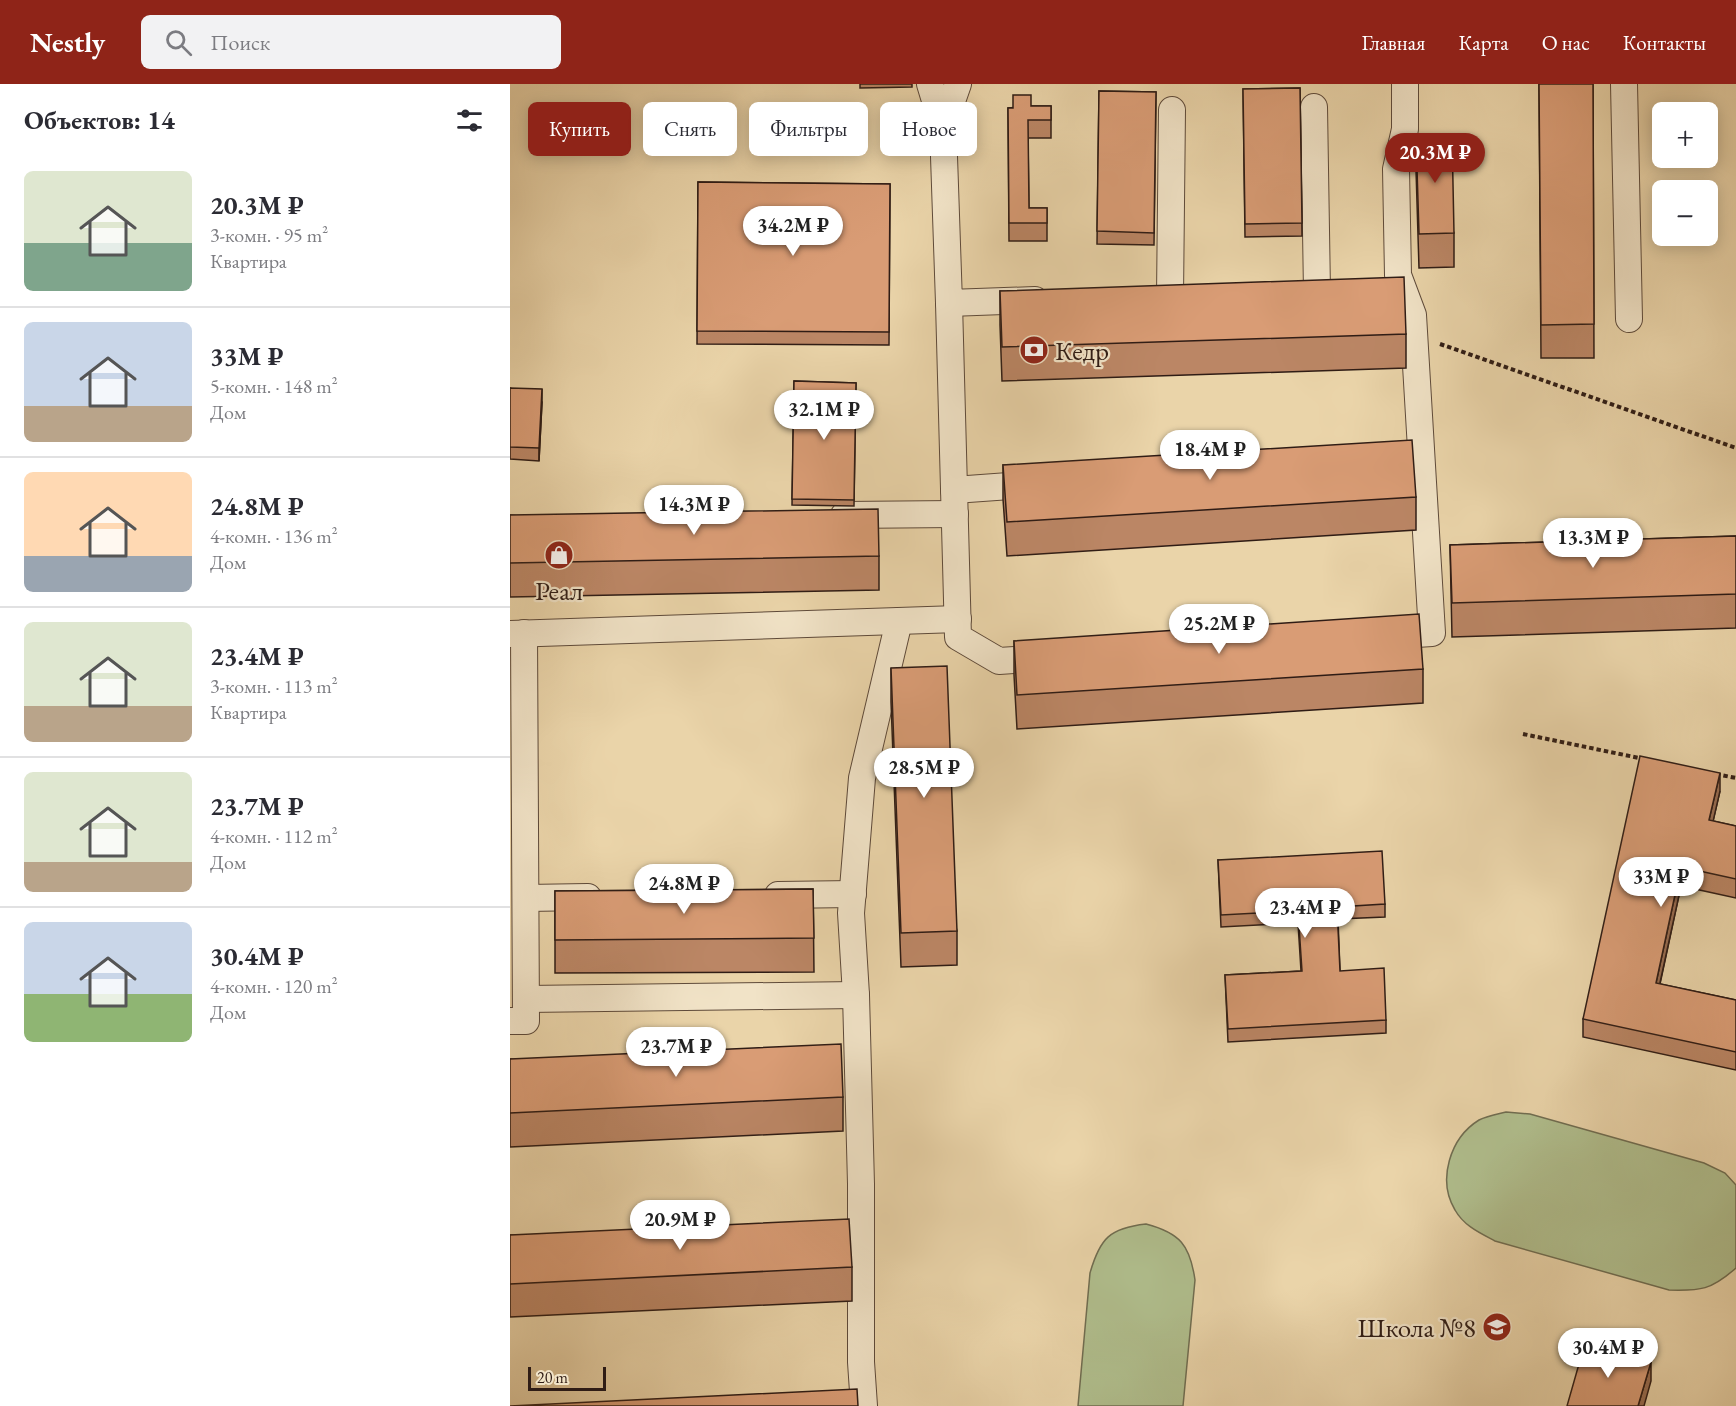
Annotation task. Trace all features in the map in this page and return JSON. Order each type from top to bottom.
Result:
[{"type":"lane","points":[[930,84],[935,102]]},
{"type":"lane","points":[[952,102],[958,84]]},
{"type":"lane","points":[[1361,638],[1432,633],[1438,561],[1408,459],[1413,315],[1393,290],[1398,275],[1396,169],[1405,129],[1405,84]]},
{"type":"lane","points":[[1624,84],[1629,319]]},
{"type":"lane","points":[[1314,107],[1317,292]]},
{"type":"lane","points":[[1170,296],[1172,110]]},
{"type":"lane","points":[[944,156],[958,637],[999,661],[1069,657]]},
{"type":"lane","points":[[949,303],[1054,300]]},
{"type":"lane","points":[[826,516],[954,502],[1062,483]]},
{"type":"lane","points":[[510,1021],[526,1021],[526,898],[517,633],[958,619]]},
{"type":"lane","points":[[864,1406],[849,1237],[847,1063],[856,995],[851,913],[862,778],[899,621]]},
{"type":"lane","points":[[760,895],[853,894]]},
{"type":"lane","points":[[526,898],[608,897]]},
{"type":"lane","points":[[526,999],[856,995]]},
{"type":"path","points":[[1414,334],[1736,448]]},
{"type":"path","points":[[1523,734],[1644,759]]},
{"type":"path","points":[[1713,773],[1736,778]]},
{"type":"green space","points":[[1506,1112],[1530,1114],[1704,1163],[1725,1173],[1736,1185],[1736,1268],[1705,1288],[1669,1290],[1495,1241],[1473,1229],[1459,1216],[1450,1198],[1447,1186],[1449,1160],[1460,1137],[1469,1128],[1479,1120]]},
{"type":"green space","points":[[1146,1224],[1175,1236],[1186,1249],[1193,1268],[1195,1280],[1183,1406],[1078,1406],[1090,1273],[1094,1261],[1103,1243],[1115,1232],[1123,1228]]},
{"type":"building","points":[[1539,84],[1593,84],[1594,324],[1541,325]]},
{"type":"building","points":[[1300,88],[1302,223],[1245,224],[1243,89]]},
{"type":"building","points":[[1099,91],[1156,92],[1154,233],[1097,231]]},
{"type":"building","points":[[1013,95],[1031,95],[1031,106],[1051,106],[1051,120],[1028,120],[1029,208],[1047,208],[1047,223],[1009,223],[1008,108],[1013,108]]},
{"type":"building","points":[[1452,135],[1454,233],[1419,234],[1416,136]]},
{"type":"building","points":[[698,182],[890,184],[889,332],[697,331]]},
{"type":"building","points":[[1404,277],[1406,334],[1002,347],[1000,291]]},
{"type":"building","points":[[794,381],[856,383],[854,500],[792,499]]},
{"type":"building","points":[[510,388],[542,389],[539,448],[510,447]]},
{"type":"building","points":[[1412,440],[1416,497],[1007,522],[1003,465]]},
{"type":"building","points":[[878,509],[879,556],[510,563],[510,515]]},
{"type":"building","points":[[1736,536],[1736,594],[1452,603],[1450,545]]},
{"type":"building","points":[[1419,614],[1423,669],[1017,695],[1014,641]]},
{"type":"building","points":[[947,666],[957,931],[901,933],[891,668]]},
{"type":"building","points":[[1640,756],[1720,773],[1709,820],[1736,826],[1736,879],[1681,867],[1656,983],[1736,1000],[1736,1052],[1583,1019]]},
{"type":"building","points":[[1382,851],[1385,904],[1337,907],[1340,971],[1384,968],[1386,1020],[1228,1029],[1225,975],[1302,971],[1298,911],[1221,915],[1218,860]]},
{"type":"building","points":[[813,889],[814,938],[555,940],[555,891]]},
{"type":"building","points":[[841,1044],[843,1097],[510,1113],[510,1059]]},
{"type":"building","points":[[849,1219],[852,1267],[510,1284],[510,1235]]},
{"type":"building","points":[[1585,1343],[1651,1362],[1638,1406],[1567,1406]]},
{"type":"building","points":[[857,1389],[858,1406],[510,1406]]},
{"type":"place","name":"Кедр","points":[[1034,350]]},
{"type":"place","name":"Реал","points":[[559,555]]},
{"type":"place","name":"Школа №8","points":[[1497,1327]]}]
